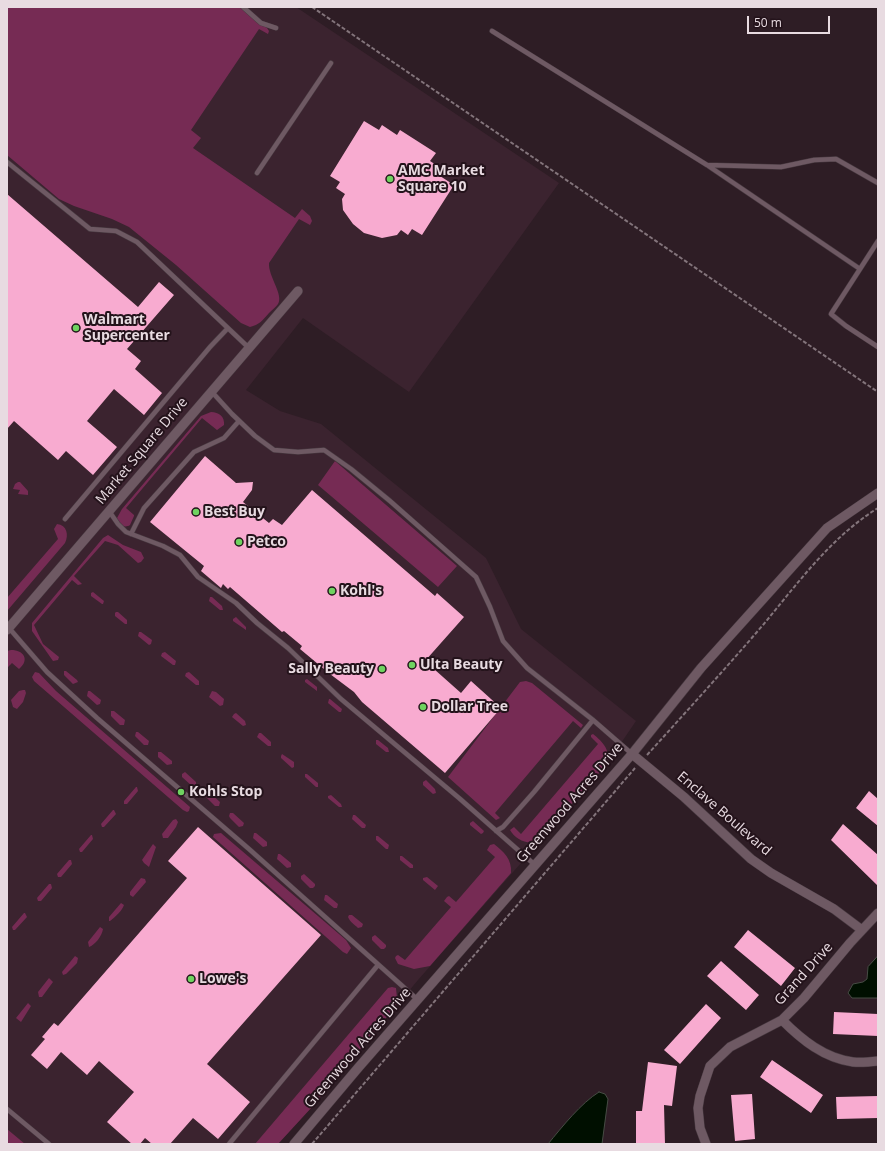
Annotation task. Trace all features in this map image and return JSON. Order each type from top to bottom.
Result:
[{"type":"street","name":"Market Square Drive","points":[[8,629],[298,291]]},
{"type":"street","name":"Greenwood Acres Drive","points":[[294,1144],[632,754],[701,668],[827,528],[878,493]]},
{"type":"street","name":"Enclave Boulevard","points":[[632,754],[684,797],[751,859],[771,873],[834,908],[862,930]]},
{"type":"street","name":"Grand Drive","points":[[706,1144],[702,1134],[698,1108],[700,1096],[710,1066],[730,1047],[782,1020],[804,998],[878,913]]},
{"type":"street","points":[[782,1020],[795,1033],[824,1054],[855,1063],[878,1061]]},
{"type":"lane","points":[[243,7],[261,22],[276,28]]},
{"type":"lane","points":[[492,31],[707,164],[860,269]]},
{"type":"lane","points":[[257,173],[331,63]]},
{"type":"lane","points":[[707,164],[781,166],[814,160],[836,159],[878,183]]},
{"type":"lane","points":[[7,162],[90,229],[116,232],[137,242],[249,348]]},
{"type":"lane","points":[[878,241],[831,314],[846,326],[878,347]]},
{"type":"lane","points":[[65,519],[210,347],[228,328]]},
{"type":"lane","points":[[212,392],[239,421],[274,450],[298,452],[324,450],[351,469],[390,501],[476,577],[490,607],[503,641],[527,668],[593,720],[632,754]]},
{"type":"lane","points":[[131,534],[144,508],[194,452],[224,438],[239,421]]},
{"type":"lane","points":[[109,512],[126,532],[180,554],[198,577],[236,603],[257,623],[288,648],[341,699],[459,798],[535,865]]},
{"type":"lane","points":[[8,629],[47,672],[97,718],[249,849],[418,1000]]},
{"type":"lane","points":[[496,831],[503,827],[534,792],[593,720]]},
{"type":"lane","points":[[229,1144],[378,964]]},
{"type":"lane","points":[[7,1109],[49,1144]]},
{"type":"path","points":[[312,7],[878,392]]},
{"type":"path","points":[[655,746],[835,542],[862,518],[878,508]]},
{"type":"path","points":[[312,1144],[626,779]]},
{"type":"shaded area","points":[[7,7],[296,7],[559,183],[409,392],[303,318],[246,390],[280,411],[321,424],[486,558],[521,629],[636,721],[602,771],[418,980],[312,1107],[278,1144],[7,1144]]},
{"type":"shaded area","points":[[7,7],[241,7],[267,28],[269,31],[268,34],[259,29],[191,130],[201,138],[193,148],[295,218],[302,209],[310,216],[312,221],[310,225],[299,219],[269,263],[271,274],[278,290],[279,300],[278,304],[261,322],[250,327],[241,323],[176,265],[129,227],[59,199],[7,155]]},
{"type":"shaded area","points":[[211,412],[217,413],[221,416],[224,420],[224,425],[217,430],[202,418],[126,508],[134,516],[130,525],[122,525],[117,518],[122,509],[201,416]]},
{"type":"shaded area","points":[[335,461],[457,566],[438,587],[318,485]]},
{"type":"shaded area","points":[[20,482],[28,491],[28,495],[18,494],[20,490],[13,489],[15,484]]},
{"type":"shaded area","points":[[57,524],[65,528],[67,537],[65,543],[7,611],[7,598],[58,539],[54,529]]},
{"type":"shaded area","points":[[108,535],[123,545],[141,552],[144,558],[138,563],[118,545],[105,541],[74,576],[82,584],[78,585],[72,580],[34,625],[43,644],[59,657],[58,660],[53,661],[32,631],[32,623],[103,538]]},
{"type":"shaded area","points":[[93,592],[104,601],[103,604],[91,596],[91,593]]},
{"type":"shaded area","points":[[210,597],[222,606],[223,610],[220,610],[209,601]]},
{"type":"shaded area","points":[[116,612],[127,620],[127,624],[115,616]]},
{"type":"shaded area","points":[[236,617],[246,627],[246,630],[233,621]]},
{"type":"shaded area","points":[[139,632],[152,640],[151,644],[149,645],[138,636]]},
{"type":"shaded area","points":[[16,650],[24,656],[24,662],[19,669],[12,663],[7,668],[7,651]]},
{"type":"shaded area","points":[[165,652],[176,661],[175,665],[161,656],[162,653]]},
{"type":"shaded area","points":[[64,671],[66,671],[78,682],[73,684],[64,675]]},
{"type":"shaded area","points":[[35,672],[39,673],[56,691],[190,807],[189,811],[187,812],[183,810],[34,681],[32,677]]},
{"type":"shaded area","points":[[189,672],[199,681],[199,685],[196,685],[185,676],[186,673]]},
{"type":"shaded area","points":[[307,679],[317,687],[317,691],[305,682]]},
{"type":"shaded area","points":[[526,681],[532,683],[583,725],[581,728],[573,721],[495,813],[500,818],[496,820],[448,777],[520,682]]},
{"type":"shaded area","points":[[25,690],[26,693],[23,702],[17,709],[13,707],[11,700],[19,691]]},
{"type":"shaded area","points":[[88,691],[101,700],[100,704],[97,705],[87,696]]},
{"type":"shaded area","points":[[212,691],[216,692],[224,699],[223,705],[220,706],[209,697]]},
{"type":"shaded area","points":[[329,699],[342,709],[341,712],[328,703]]},
{"type":"shaded area","points":[[111,711],[114,711],[125,720],[124,725],[120,725],[111,716]]},
{"type":"shaded area","points":[[236,713],[245,721],[246,725],[243,726],[232,717]]},
{"type":"shaded area","points":[[136,732],[149,741],[148,745],[144,745],[135,736]]},
{"type":"shaded area","points":[[259,733],[271,742],[271,746],[268,746],[257,737]]},
{"type":"shaded area","points":[[593,734],[606,747],[608,760],[606,765],[539,841],[522,841],[512,834],[510,830],[514,827],[521,834],[598,744],[591,737]]},
{"type":"shaded area","points":[[376,740],[388,748],[389,752],[386,752],[376,744]]},
{"type":"shaded area","points":[[158,752],[161,752],[172,761],[172,764],[167,765],[158,757]]},
{"type":"shaded area","points":[[282,754],[294,762],[294,767],[292,768],[281,758]]},
{"type":"shaded area","points":[[185,772],[196,782],[195,786],[192,786],[182,777],[182,774]]},
{"type":"shaded area","points":[[305,774],[318,783],[318,787],[316,787],[305,777]]},
{"type":"shaded area","points":[[426,780],[435,789],[436,793],[433,794],[423,785],[423,782]]},
{"type":"shaded area","points":[[136,787],[138,791],[127,804],[124,804],[124,801]]},
{"type":"shaded area","points":[[209,792],[220,802],[219,806],[215,806],[206,797],[206,794]]},
{"type":"shaded area","points":[[331,795],[341,804],[342,807],[339,807],[328,798],[328,796]]},
{"type":"shaded area","points":[[113,810],[116,814],[104,827],[102,827],[101,824]]},
{"type":"shaded area","points":[[230,813],[233,813],[244,823],[243,826],[239,827],[230,818]]},
{"type":"shaded area","points":[[353,815],[355,815],[366,825],[365,828],[362,828],[352,819]]},
{"type":"shaded area","points":[[176,819],[178,822],[176,827],[168,838],[163,838],[162,834],[173,820]]},
{"type":"shaded area","points":[[473,821],[484,831],[483,833],[481,834],[470,825]]},
{"type":"shaded area","points":[[221,833],[346,940],[351,948],[347,954],[213,837],[214,834]]},
{"type":"shaded area","points":[[254,833],[267,842],[267,846],[263,847],[253,838]]},
{"type":"shaded area","points":[[91,835],[93,839],[82,852],[80,852],[79,849]]},
{"type":"shaded area","points":[[376,836],[389,845],[388,849],[376,840]]},
{"type":"shaded area","points":[[153,844],[156,847],[149,867],[142,860]]},
{"type":"shaded area","points":[[494,844],[509,860],[511,873],[430,966],[414,969],[398,964],[395,958],[396,956],[398,955],[405,960],[451,907],[444,901],[447,897],[449,896],[456,902],[495,857],[487,850],[490,845]]},
{"type":"shaded area","points":[[278,854],[291,863],[291,867],[287,868],[277,859]]},
{"type":"shaded area","points":[[400,856],[413,865],[413,868],[410,868],[400,860]]},
{"type":"shaded area","points":[[69,860],[71,860],[72,864],[61,877],[58,877],[57,874]]},
{"type":"shaded area","points":[[304,874],[315,884],[313,888],[310,888],[301,879],[301,876]]},
{"type":"shaded area","points":[[427,877],[438,886],[435,890],[423,880],[423,878]]},
{"type":"shaded area","points":[[141,878],[145,879],[146,882],[133,897],[130,895],[130,892]]},
{"type":"shaded area","points":[[49,884],[51,884],[52,888],[41,901],[38,901],[37,898]]},
{"type":"shaded area","points":[[325,895],[338,904],[337,908],[334,908],[324,900]]},
{"type":"shaded area","points":[[121,903],[124,905],[122,909],[109,921],[109,917]]},
{"type":"shaded area","points":[[24,913],[27,917],[15,930],[13,930],[12,927]]},
{"type":"shaded area","points":[[349,915],[352,915],[363,924],[362,927],[358,928],[350,920],[348,917]]},
{"type":"shaded area","points":[[100,927],[103,929],[100,937],[89,947],[88,942]]},
{"type":"shaded area","points":[[375,935],[386,945],[384,949],[381,949],[372,940],[372,937]]},
{"type":"shaded area","points":[[75,956],[78,958],[77,963],[63,975],[62,972]]},
{"type":"shaded area","points":[[878,956],[878,998],[852,998],[848,993],[853,984],[863,982],[867,979],[868,967]]},
{"type":"shaded area","points":[[49,978],[53,982],[42,997],[39,997],[38,992]]},
{"type":"shaded area","points":[[388,988],[396,988],[396,1006],[312,1107],[278,1144],[255,1144]]},
{"type":"shaded area","points":[[28,1003],[31,1006],[21,1022],[16,1018]]},
{"type":"shaded area","points":[[599,1092],[605,1094],[608,1099],[602,1144],[548,1144],[579,1109]]},
{"type":"shaded area","points":[[7,1129],[25,1144],[7,1144]]},
{"type":"building","name":"AMC Market Square 10","points":[[364,121],[379,130],[382,125],[397,135],[400,130],[436,153],[430,161],[444,170],[440,176],[454,185],[422,235],[412,229],[408,235],[401,230],[397,235],[382,238],[364,233],[353,224],[343,210],[342,199],[345,194],[336,188],[340,182],[330,176]]},
{"type":"building","name":"Walmart Supercenter","points":[[7,194],[138,307],[159,282],[174,295],[127,349],[141,361],[135,369],[162,393],[144,415],[114,389],[87,421],[117,447],[93,475],[66,451],[58,460],[14,421],[7,429]]},
{"type":"building","points":[[205,456],[236,483],[253,482],[252,490],[243,502],[269,523],[273,519],[282,525],[312,490],[435,596],[437,593],[464,617],[425,661],[461,693],[471,681],[501,708],[445,773],[362,702],[354,692],[300,649],[302,646],[284,631],[282,632],[230,587],[228,589],[223,584],[221,588],[201,571],[204,566],[150,522]]},
{"type":"building","points":[[869,791],[878,799],[878,826],[856,808]]},
{"type":"building","points":[[843,824],[878,855],[878,886],[831,840]]},
{"type":"building","name":"Lowe's","points":[[198,827],[321,935],[207,1064],[250,1102],[218,1139],[193,1118],[170,1144],[152,1144],[145,1138],[140,1144],[132,1144],[107,1122],[134,1092],[99,1061],[87,1075],[61,1052],[47,1069],[31,1055],[45,1039],[42,1037],[54,1023],[58,1026],[187,878],[168,861]]},
{"type":"building","points":[[748,930],[795,968],[781,986],[734,947]]},
{"type":"building","points":[[721,961],[759,995],[746,1010],[707,976]]},
{"type":"building","points":[[706,1004],[721,1018],[680,1064],[664,1050]]},
{"type":"building","points":[[834,1012],[878,1014],[878,1036],[833,1034]]},
{"type":"building","points":[[772,1060],[823,1095],[811,1113],[760,1077]]},
{"type":"building","points":[[648,1062],[677,1066],[672,1106],[664,1105],[665,1144],[636,1144],[636,1111],[642,1111]]},
{"type":"building","points":[[752,1094],[755,1139],[735,1141],[731,1095]]},
{"type":"building","points":[[878,1096],[878,1118],[837,1119],[836,1097]]},
{"type":"place","name":"AMC Market Square 10","points":[[390,179]]},
{"type":"place","name":"Walmart Supercenter","points":[[76,328]]},
{"type":"place","name":"Best Buy","points":[[196,512]]},
{"type":"place","name":"Petco","points":[[239,542]]},
{"type":"place","name":"Kohl's","points":[[332,591]]},
{"type":"place","name":"Ulta Beauty","points":[[412,665]]},
{"type":"place","name":"Sally Beauty","points":[[382,669]]},
{"type":"place","name":"Dollar Tree","points":[[423,707]]},
{"type":"place","name":"Kohls Stop","points":[[181,792]]},
{"type":"place","name":"Lowe's","points":[[191,979]]}]
